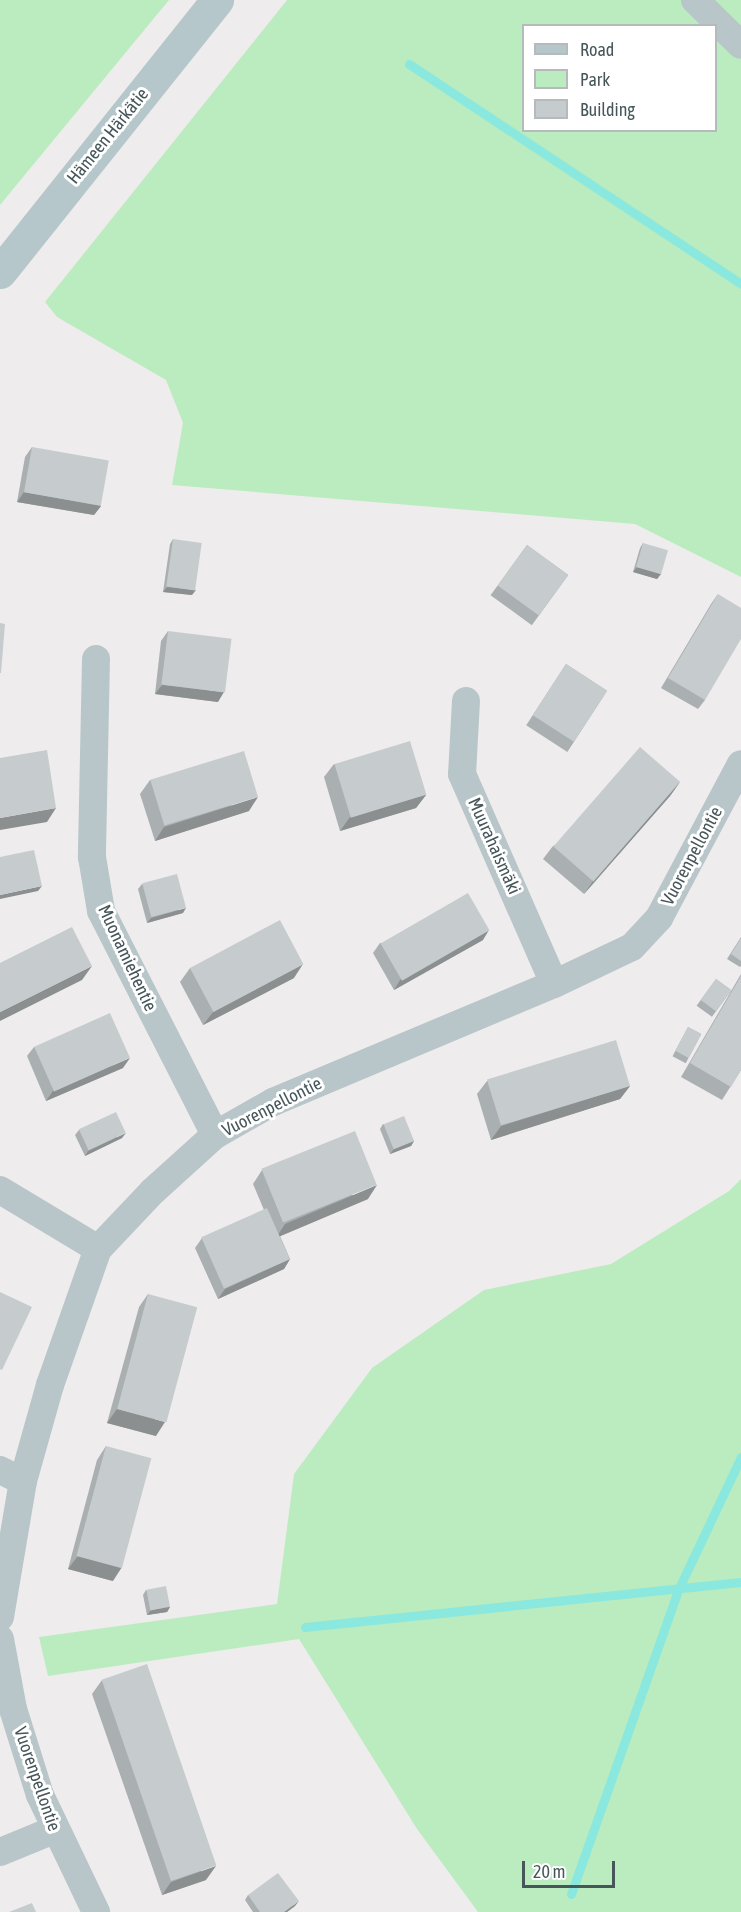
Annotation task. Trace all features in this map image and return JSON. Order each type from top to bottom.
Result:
[{"type":"main road","name":"Hämeen Härkätie","points":[[0,272],[217,0]]},
{"type":"street","points":[[695,0],[741,45]]},
{"type":"street","name":"Muonamiehentie","points":[[96,659],[92,857],[100,911],[215,1136]]},
{"type":"street","name":"Muurahaismäki","points":[[466,701],[462,774],[554,984]]},
{"type":"street","name":"Vuorenpellontie","points":[[0,1617],[11,1476],[53,1375],[98,1250],[153,1191],[215,1136],[273,1102],[554,984],[632,947],[659,918],[741,764]]},
{"type":"street","points":[[0,1190],[98,1250]]},
{"type":"street","name":"Vuorenpellontie","points":[[0,1640],[13,1710],[54,1830],[96,1912]]},
{"type":"street","points":[[0,1852],[54,1830]]},
{"type":"green space","points":[[0,0],[169,0],[0,205]]},
{"type":"green space","points":[[287,0],[741,0],[741,577],[635,524],[172,485],[183,423],[166,380],[57,317],[45,302]]},
{"type":"green space","points":[[741,1179],[741,1912],[478,1912],[417,1829],[299,1639],[48,1676],[39,1637],[277,1604],[294,1474],[372,1368],[484,1290],[611,1264],[729,1191]]},
{"type":"building","points":[[32,447],[109,461],[101,506],[24,492]]},
{"type":"building","points":[[173,539],[202,543],[195,591],[166,587]]},
{"type":"building","points":[[643,543],[668,550],[661,574],[636,567]]},
{"type":"building","points":[[527,545],[568,575],[539,615],[498,585]]},
{"type":"building","points":[[718,594],[741,608],[741,639],[705,700],[668,678]]},
{"type":"building","points":[[0,623],[5,624],[1,673],[0,673]]},
{"type":"building","points":[[168,631],[232,639],[225,692],[161,685]]},
{"type":"building","points":[[566,664],[607,691],[574,742],[533,715]]},
{"type":"building","points":[[410,741],[426,795],[351,818],[334,764]]},
{"type":"building","points":[[640,747],[680,782],[593,881],[553,847]]},
{"type":"building","points":[[47,750],[56,808],[0,818],[0,758]]},
{"type":"building","points":[[244,751],[258,797],[164,826],[150,780]]},
{"type":"building","points":[[34,850],[42,886],[0,895],[0,857]]},
{"type":"building","points":[[177,874],[186,908],[151,917],[142,883]]},
{"type":"building","points":[[468,893],[490,930],[402,981],[381,944]]},
{"type":"building","points":[[280,920],[303,964],[213,1012],[190,968]]},
{"type":"building","points":[[72,927],[92,966],[0,1012],[0,963]]},
{"type":"building","points":[[741,938],[741,961],[731,954]]},
{"type":"building","points":[[741,976],[741,1070],[731,1087],[690,1063]]},
{"type":"building","points":[[716,979],[731,990],[716,1011],[701,1000]]},
{"type":"building","points":[[110,1013],[130,1058],[54,1092],[34,1047]]},
{"type":"building","points":[[688,1027],[701,1034],[689,1058],[675,1051]]},
{"type":"building","points":[[616,1040],[630,1086],[501,1125],[487,1079]]},
{"type":"building","points":[[116,1112],[126,1133],[89,1150],[79,1129]]},
{"type":"building","points":[[404,1116],[414,1141],[394,1149],[384,1124]]},
{"type":"building","points":[[355,1131],[377,1185],[283,1223],[261,1169]]},
{"type":"building","points":[[267,1208],[290,1259],[224,1288],[201,1237]]},
{"type":"building","points":[[0,1292],[32,1307],[2,1370],[0,1369]]},
{"type":"building","points":[[148,1294],[197,1307],[166,1422],[117,1409]]},
{"type":"building","points":[[106,1446],[151,1458],[122,1568],[76,1556]]},
{"type":"building","points":[[166,1586],[170,1607],[150,1610],[146,1590]]},
{"type":"building","points":[[147,1664],[216,1865],[171,1881],[102,1680]]},
{"type":"building","points":[[278,1873],[299,1901],[284,1912],[260,1912],[248,1895]]},
{"type":"building","points":[[32,1903],[36,1912],[9,1912]]},
{"type":"waterway","points":[[409,64],[741,284]]},
{"type":"waterway","points":[[571,1894],[679,1588],[741,1457]]},
{"type":"waterway","points":[[305,1627],[741,1582]]}]
